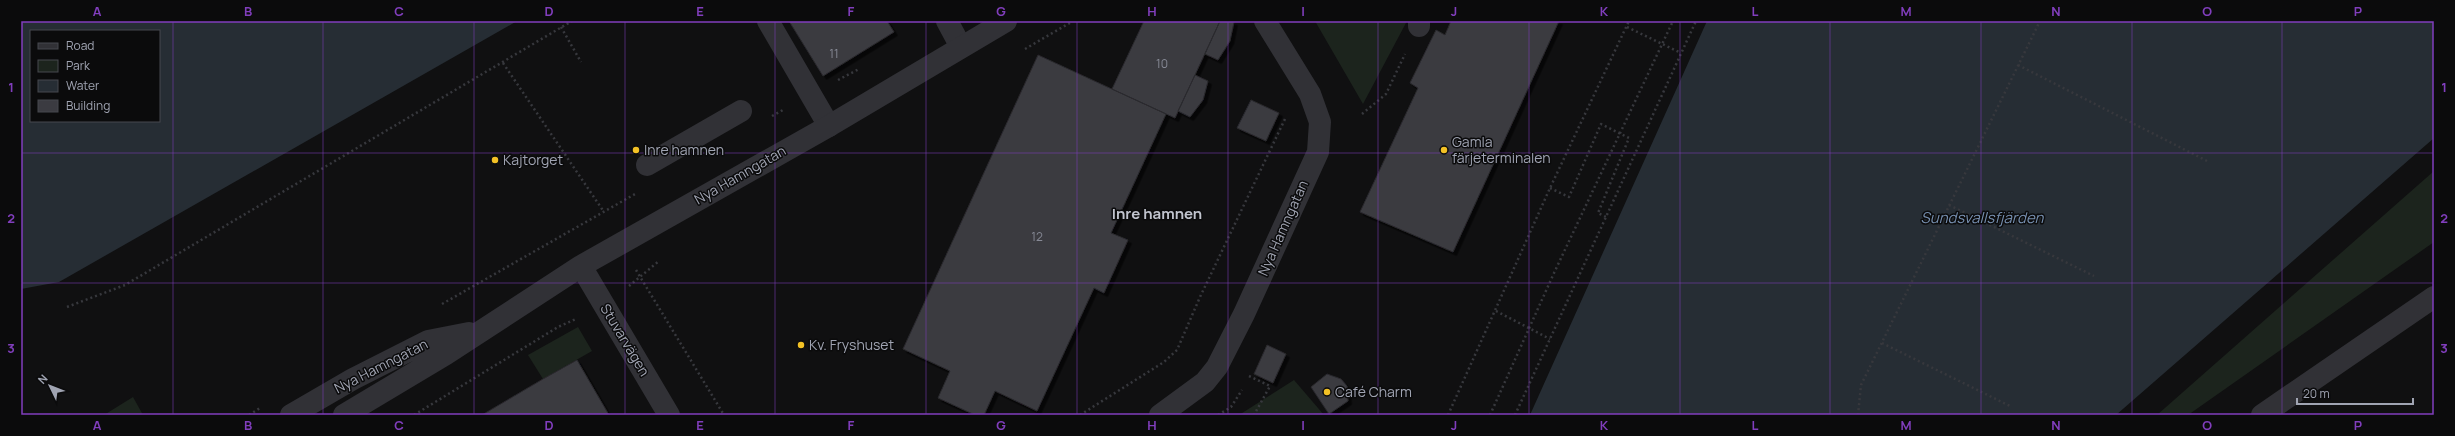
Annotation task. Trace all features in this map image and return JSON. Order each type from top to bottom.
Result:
[{"type":"street","points":[[768,21],[829,126]]},
{"type":"street","points":[[947,21],[961,47]]},
{"type":"street","name":"Nya Hamngatan","points":[[344,415],[446,354],[476,332],[580,266],[829,126],[1006,21]]},
{"type":"street","name":"Nya Hamngatan","points":[[1160,415],[1205,382],[1217,367],[1244,314],[1318,152],[1320,122],[1310,94],[1265,21]]},
{"type":"street","points":[[647,165],[741,111]]},
{"type":"street","name":"Stuvarvägen","points":[[580,266],[669,415]]},
{"type":"street","points":[[2262,415],[2434,297]]},
{"type":"street","name":"Nya Hamngatan","points":[[291,415],[353,379],[428,341],[476,332]]},
{"type":"path","points":[[67,307],[125,285],[572,21]]},
{"type":"path","points":[[1448,415],[1550,188],[1629,21]]},
{"type":"path","points":[[1490,415],[1531,329],[1554,273],[1673,21]]},
{"type":"path","points":[[1515,415],[1696,21]]},
{"type":"path","points":[[1858,415],[1861,385],[2040,21]]},
{"type":"path","points":[[1362,114],[1386,94],[1419,23]]},
{"type":"path","points":[[561,27],[581,62]]},
{"type":"path","points":[[1627,27],[1661,45],[1681,53]]},
{"type":"path","points":[[2018,65],[2209,162]]},
{"type":"path","points":[[765,120],[864,66]]},
{"type":"path","points":[[1080,415],[1164,362],[1177,350],[1200,297],[1287,114]]},
{"type":"path","points":[[1550,188],[1569,197],[1602,124],[1620,135],[1629,138],[1598,213],[1606,217]]},
{"type":"path","points":[[499,269],[637,192]]},
{"type":"path","points":[[1949,206],[2094,276]]},
{"type":"path","points":[[414,415],[558,327],[603,304],[640,278]]},
{"type":"path","points":[[1496,311],[1550,339]]},
{"type":"path","points":[[1882,343],[2012,406]]},
{"type":"path","points":[[1249,376],[1270,386],[1254,415]]},
{"type":"green space","points":[[1315,21],[1407,21],[1363,104]]},
{"type":"green space","points":[[2434,171],[2434,242],[2188,415],[2157,415]]},
{"type":"green space","points":[[578,327],[592,351],[543,379],[528,355]]},
{"type":"green space","points":[[1294,380],[1324,415],[1239,415]]},
{"type":"green space","points":[[133,397],[143,415],[104,415]]},
{"type":"water","points":[[21,21],[517,21],[59,282],[21,289]]},
{"type":"water","name":"Sundsvallsfjärden","points":[[1707,21],[2434,21],[2434,138],[2116,415],[1530,415]]},
{"type":"building","points":[[789,21],[887,21],[894,32],[823,76]]},
{"type":"building","points":[[1144,21],[1220,21],[1175,118],[1112,89]]},
{"type":"building","points":[[1220,21],[1234,22],[1230,41],[1218,60],[1205,54]]},
{"type":"building","name":"Gamla färjeterminalen","points":[[1451,21],[1559,21],[1453,252],[1360,212],[1418,88],[1410,83],[1436,30],[1445,35]]},
{"type":"building","points":[[1038,55],[1166,114],[1111,233],[1128,240],[1104,293],[1094,288],[1037,411],[995,391],[984,415],[975,415],[938,398],[950,371],[903,349]]},
{"type":"building","points":[[1195,75],[1208,81],[1203,100],[1190,117],[1178,111]]},
{"type":"building","points":[[1251,100],[1279,113],[1266,141],[1237,128]]},
{"type":"building","points":[[1267,345],[1286,354],[1273,383],[1254,374]]},
{"type":"building","points":[[577,360],[609,415],[482,415],[543,379]]},
{"type":"building","points":[[1327,374],[1341,379],[1347,386],[1348,401],[1329,414],[1311,387]]},
{"type":"place","name":"Inre hamnen","points":[[636,150]]},
{"type":"place","name":"Gamla färjeterminalen","points":[[1444,150]]},
{"type":"place","name":"Kajtorget","points":[[495,160]]},
{"type":"place","name":"Kv. Fryshuset","points":[[801,345]]},
{"type":"place","name":"Café Charm","points":[[1327,392]]},
{"type":"district","name":"Inre hamnen","points":[[1157,214]]}]
